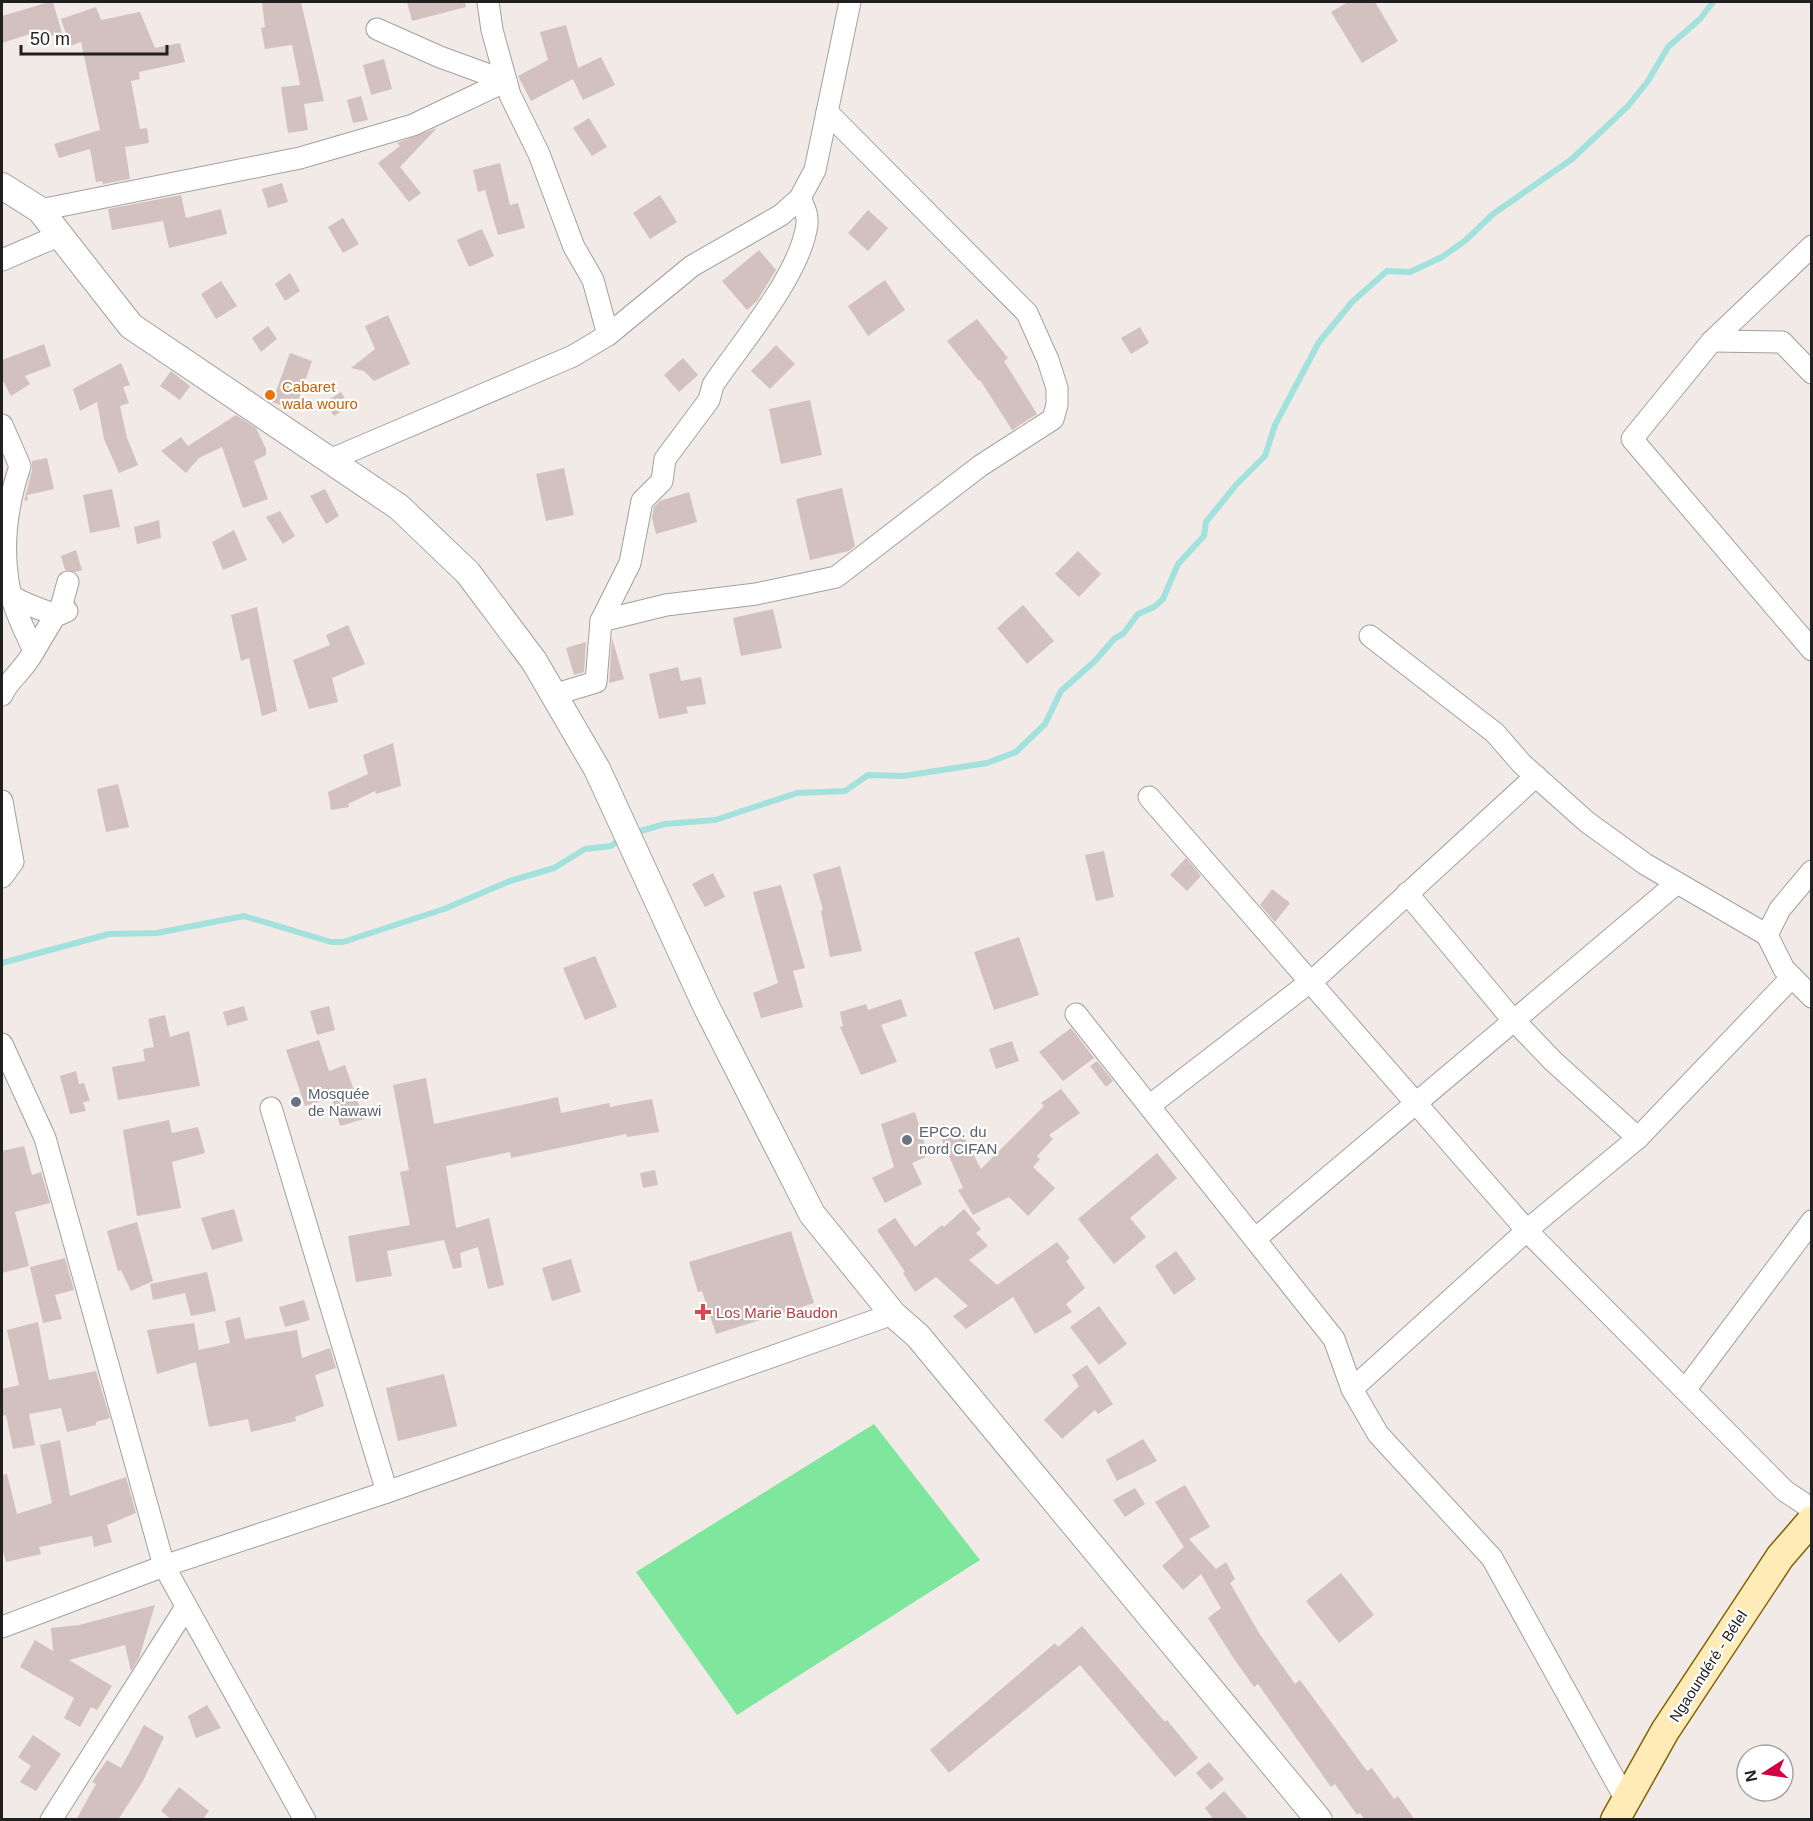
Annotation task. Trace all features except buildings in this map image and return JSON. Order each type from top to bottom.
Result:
[{"type":"main road","name":"Ngaoundéré - Bélel","points":[[1621,1810],[1665,1731],[1780,1557],[1812,1520]]},
{"type":"street","points":[[488,2],[492,30],[510,95],[539,154],[574,247],[593,280],[608,335]]},
{"type":"street","points":[[332,459],[573,356],[608,335],[692,266],[781,215],[800,198],[815,170],[850,2]]},
{"type":"street","points":[[377,29],[440,57],[506,81]]},
{"type":"street","points":[[40,210],[300,158],[413,125],[506,81]]},
{"type":"street","points":[[601,621],[666,605],[756,594],[836,577],[980,466],[1053,419],[1057,405],[1057,388],[1027,313],[827,112]]},
{"type":"street","points":[[2,186],[40,210],[58,236],[131,326],[195,371],[332,459],[399,507],[468,573],[534,661],[597,769],[706,1006],[812,1214],[893,1314],[918,1336],[1319,1820]]},
{"type":"street","points":[[553,694],[596,682],[601,621],[630,563],[642,501],[662,481],[666,459],[709,400],[712,385],[795,262],[807,225],[806,210],[800,198]]},
{"type":"street","points":[[2,260],[58,236]]},
{"type":"street","points":[[1812,246],[1712,341],[1632,439],[1812,650]]},
{"type":"street","points":[[1712,341],[1782,342],[1812,373]]},
{"type":"street","points":[[2,425],[20,466],[9,500],[7,592],[34,651]]},
{"type":"street","points":[[2,695],[5,687],[26,668],[34,651],[61,614],[68,582]]},
{"type":"street","points":[[7,592],[61,614]]},
{"type":"street","points":[[1370,636],[1495,733],[1536,776],[1587,822],[1645,864],[1767,935],[1784,969],[1812,997]]},
{"type":"street","points":[[1149,1106],[1310,982],[1536,776]]},
{"type":"street","points":[[1149,797],[1527,1230],[1785,1491],[1812,1509]]},
{"type":"street","points":[[2,801],[12,862],[2,877]]},
{"type":"street","points":[[1767,935],[1780,909],[1812,871]]},
{"type":"street","points":[[1255,1239],[1677,883]]},
{"type":"street","points":[[1407,893],[1514,1020],[1553,1061],[1638,1137]]},
{"type":"street","points":[[1352,1389],[1527,1230],[1638,1137],[1792,977]]},
{"type":"street","points":[[1076,1014],[1334,1340],[1352,1389],[1378,1434],[1492,1558],[1621,1810]]},
{"type":"street","points":[[2,1044],[45,1138],[164,1566],[305,1820]]},
{"type":"street","points":[[271,1107],[387,1492]]},
{"type":"street","points":[[1685,1390],[1812,1221]]},
{"type":"street","points":[[2,1627],[164,1566],[387,1492],[893,1314]]},
{"type":"street","points":[[51,1820],[186,1607]]},
{"type":"green space","points":[[874,1424],[980,1560],[737,1715],[636,1572]]},
{"type":"waterway","points":[[633,833],[665,824],[715,820],[797,793],[845,791],[868,775],[903,776],[987,763],[1016,752],[1045,724],[1061,691],[1095,661],[1115,638],[1123,634],[1138,614],[1154,607],[1163,599],[1178,564],[1204,536],[1206,522],[1236,485],[1265,456],[1275,425],[1319,342],[1353,301],[1387,271],[1410,272],[1442,257],[1466,240],[1493,214],[1572,159],[1628,106],[1648,81],[1668,47],[1700,19],[1713,2]]},
{"type":"waterway","points":[[2,963],[109,934],[157,933],[244,916],[331,942],[343,942],[444,909],[510,881],[554,868],[585,849],[611,846],[621,838]]},
{"type":"place","name":"Cabaret wala wouro","points":[[270,395]]},
{"type":"place","name":"Mosquée de Nawawi","points":[[296,1102]]},
{"type":"place","name":"EPCO. du nord CIFAN","points":[[907,1140]]},
{"type":"place","name":"Los Marie Baudon","points":[[703,1312]]}]
